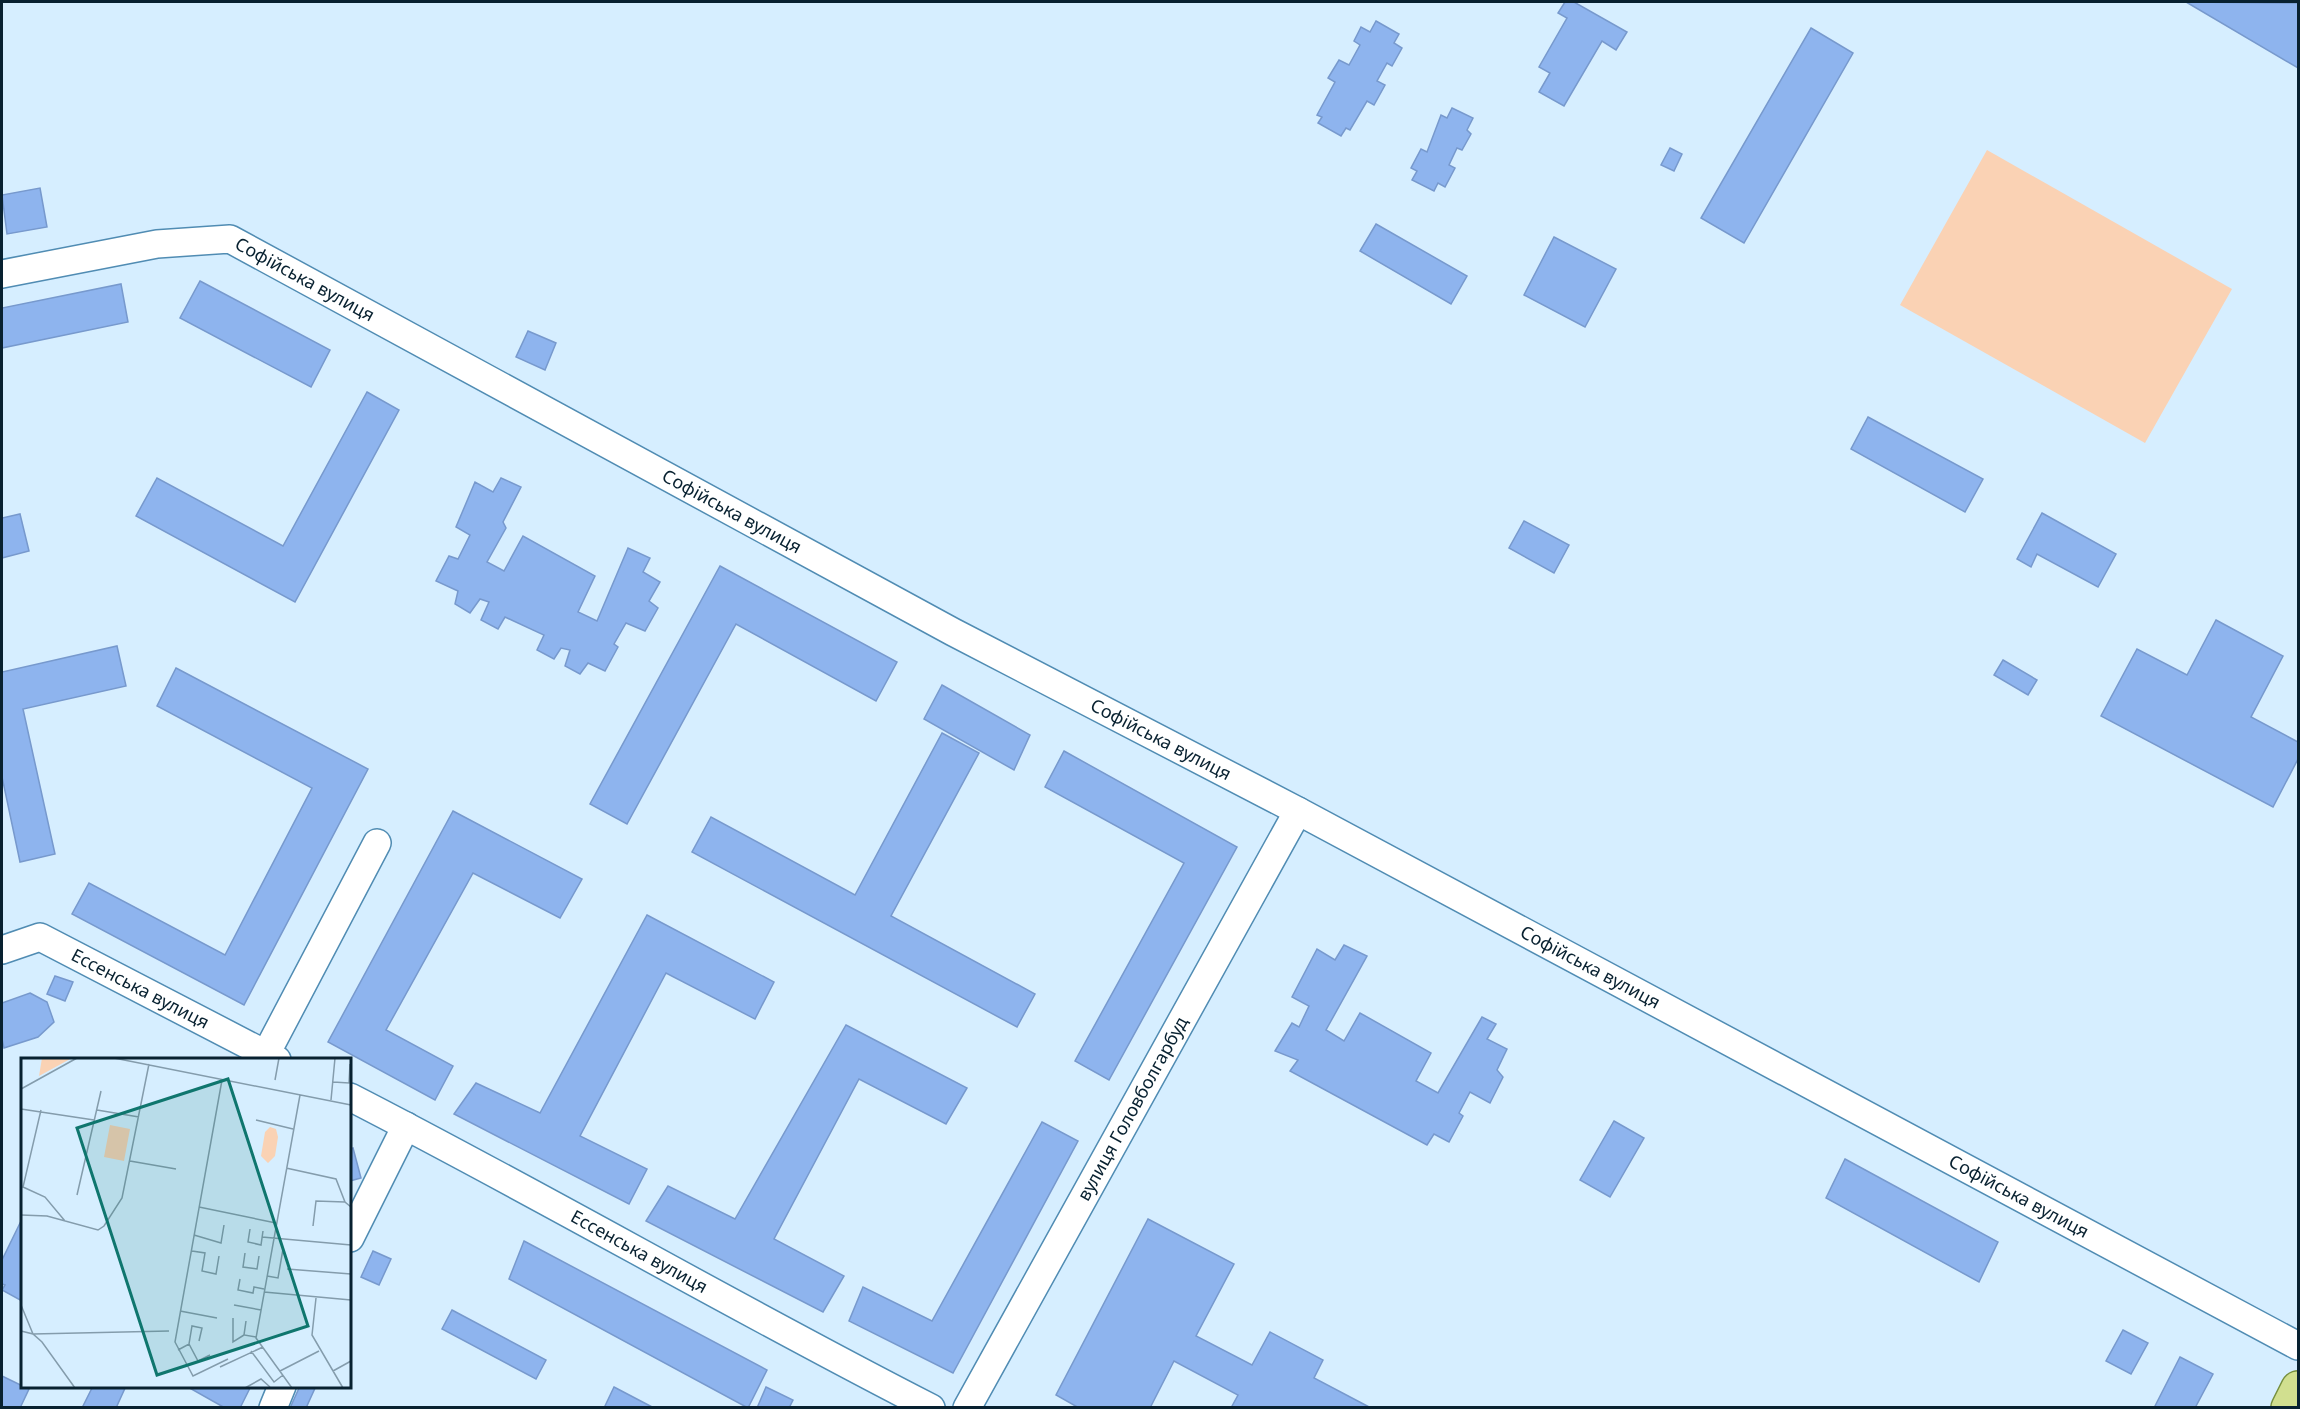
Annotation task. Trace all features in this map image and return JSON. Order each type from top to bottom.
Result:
[{"type":"main road","points":[[2288,1407],[2298,1388]]},
{"type":"street","name":"Софійська вулиця","points":[[2,274],[157,244],[230,239],[952,632],[1298,811],[2298,1346]]},
{"type":"street","name":"вулиця Головболгарбуд","points":[[967,1407],[1298,811]]},
{"type":"street","points":[[271,1057],[377,843]]},
{"type":"street","name":"Ессенська вулиця","points":[[2,950],[40,937],[271,1057]]},
{"type":"street","name":"Ессенська вулиця","points":[[351,1098],[628,1244],[825,1354],[931,1407]]},
{"type":"street","points":[[351,1236],[406,1126]]},
{"type":"street","points":[[273,1407],[281,1388]]},
{"type":"shaded area","points":[[1987,150],[2232,289],[2145,443],[1900,305]]},
{"type":"building","points":[[1565,2],[1574,2],[1627,32],[1616,50],[1602,41],[1564,106],[1539,92],[1550,73],[1539,67],[1567,18],[1558,13]]},
{"type":"building","points":[[2186,2],[2298,3],[2298,68]]},
{"type":"building","points":[[1376,21],[1399,34],[1394,43],[1402,48],[1392,66],[1387,63],[1377,81],[1385,85],[1374,105],[1367,101],[1350,130],[1346,128],[1341,136],[1318,123],[1322,117],[1317,115],[1335,82],[1328,78],[1339,60],[1349,65],[1360,45],[1354,41],[1361,27],[1370,32]]},
{"type":"building","points":[[1811,28],[1853,53],[1744,243],[1701,218]]},
{"type":"building","points":[[1452,108],[1473,118],[1467,130],[1471,134],[1462,150],[1457,148],[1449,165],[1455,168],[1445,187],[1438,183],[1434,191],[1412,180],[1417,171],[1411,168],[1421,149],[1427,152],[1441,115],[1447,118]]},
{"type":"building","points":[[1670,148],[1682,154],[1674,171],[1661,165]]},
{"type":"building","points":[[40,188],[47,227],[7,234],[2,195]]},
{"type":"building","points":[[1376,224],[1467,276],[1451,304],[1360,251]]},
{"type":"building","points":[[1554,237],[1616,269],[1585,327],[1524,295]]},
{"type":"building","points":[[200,281],[330,350],[311,387],[180,318]]},
{"type":"building","points":[[121,284],[128,322],[2,348],[2,308]]},
{"type":"building","points":[[528,331],[556,343],[545,370],[516,357]]},
{"type":"building","points":[[367,392],[399,410],[295,602],[136,516],[157,478],[283,546]]},
{"type":"building","points":[[1868,417],[1983,479],[1965,512],[1851,449]]},
{"type":"building","points":[[501,478],[521,487],[503,522],[506,528],[487,562],[504,571],[523,536],[595,576],[578,612],[597,621],[628,548],[650,558],[643,572],[660,582],[649,601],[658,608],[645,631],[626,623],[614,644],[618,647],[605,671],[588,663],[580,674],[565,666],[570,650],[561,648],[554,659],[537,650],[544,635],[505,617],[498,629],[481,620],[489,602],[480,599],[470,613],[455,604],[458,591],[436,581],[449,556],[458,559],[470,535],[456,527],[475,482],[493,492]]},
{"type":"building","points":[[2042,513],[2116,554],[2098,587],[2037,554],[2031,567],[2017,559]]},
{"type":"building","points":[[20,514],[29,551],[2,558],[2,518]]},
{"type":"building","points":[[1524,521],[1569,545],[1554,573],[1509,548]]},
{"type":"building","points":[[720,566],[897,662],[876,701],[736,624],[627,824],[590,804]]},
{"type":"building","points":[[2216,620],[2283,656],[2251,717],[2298,742],[2298,759],[2273,807],[2101,716],[2137,649],[2187,675]]},
{"type":"building","points":[[117,646],[126,686],[23,709],[55,854],[20,862],[2,777],[2,672]]},
{"type":"building","points":[[2003,660],[2037,680],[2028,695],[1994,675]]},
{"type":"building","points":[[176,668],[368,769],[244,1005],[72,914],[89,883],[225,955],[312,788],[157,706]]},
{"type":"building","points":[[942,685],[1030,735],[1014,770],[924,719]]},
{"type":"building","points":[[942,733],[979,753],[891,916],[1035,994],[1017,1027],[692,852],[711,817],[855,895]]},
{"type":"building","points":[[1064,751],[1237,847],[1109,1080],[1075,1061],[1184,863],[1045,787]]},
{"type":"building","points":[[453,811],[582,879],[560,918],[473,873],[386,1030],[453,1066],[435,1100],[328,1042]]},
{"type":"building","points":[[647,915],[774,982],[755,1019],[666,973],[580,1136],[647,1169],[629,1204],[454,1114],[476,1083],[540,1113]]},
{"type":"building","points":[[1344,945],[1367,956],[1326,1030],[1344,1041],[1360,1013],[1431,1053],[1416,1081],[1438,1093],[1482,1017],[1496,1024],[1487,1039],[1507,1049],[1497,1070],[1503,1077],[1490,1103],[1470,1092],[1459,1113],[1463,1116],[1449,1142],[1434,1134],[1427,1145],[1290,1071],[1298,1060],[1275,1051],[1292,1023],[1299,1027],[1309,1006],[1292,997],[1317,949],[1335,960]]},
{"type":"building","points":[[55,976],[73,982],[65,1001],[47,994]]},
{"type":"building","points":[[30,993],[47,1002],[54,1022],[38,1037],[4,1048],[2,1003]]},
{"type":"building","points":[[846,1025],[967,1088],[946,1124],[859,1079],[774,1239],[844,1276],[823,1312],[646,1221],[668,1186],[735,1219]]},
{"type":"building","points":[[1614,1121],[1644,1138],[1610,1197],[1580,1180]]},
{"type":"building","points":[[1042,1122],[1078,1141],[953,1373],[849,1321],[863,1287],[932,1321]]},
{"type":"building","points":[[353,1148],[361,1178],[351,1181],[351,1149]]},
{"type":"building","points":[[1845,1159],[1998,1242],[1979,1282],[1826,1198]]},
{"type":"building","points":[[1148,1219],[1234,1264],[1196,1336],[1252,1365],[1270,1332],[1323,1360],[1314,1378],[1371,1408],[1231,1408],[1238,1395],[1174,1361],[1150,1408],[1079,1408],[1056,1395]]},
{"type":"building","points":[[21,1221],[21,1300],[2,1290],[5,1285],[2,1284],[2,1260]]},
{"type":"building","points":[[524,1241],[767,1370],[748,1408],[509,1279]]},
{"type":"building","points":[[373,1251],[391,1259],[379,1285],[361,1277]]},
{"type":"building","points":[[452,1310],[546,1360],[536,1379],[442,1329]]},
{"type":"building","points":[[2123,1330],[2148,1343],[2131,1374],[2106,1361]]},
{"type":"building","points":[[2180,1357],[2213,1374],[2195,1408],[2154,1408]]},
{"type":"building","points":[[2,1376],[21,1385],[21,1388],[29,1389],[20,1408],[2,1408]]},
{"type":"building","points":[[614,1387],[654,1408],[608,1408],[605,1406]]},
{"type":"building","points":[[766,1387],[793,1400],[789,1408],[757,1408]]},
{"type":"building","points":[[92,1388],[125,1388],[116,1408],[82,1408]]},
{"type":"building","points":[[190,1388],[250,1388],[240,1408],[225,1408]]},
{"type":"building","points":[[299,1388],[315,1388],[306,1408],[290,1408]]}]
